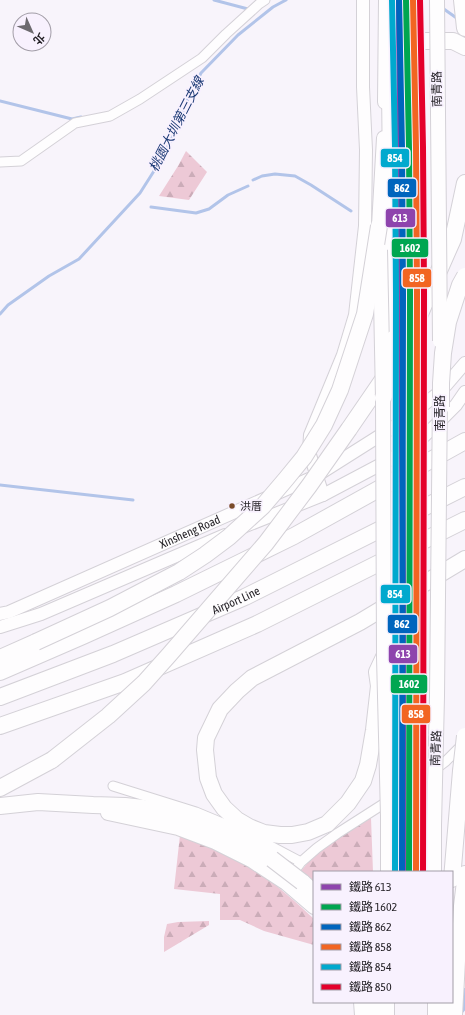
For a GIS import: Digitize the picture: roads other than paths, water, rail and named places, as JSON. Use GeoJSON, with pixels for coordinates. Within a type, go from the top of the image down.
{"type":"FeatureCollection","features":[{"type":"Feature","properties":{"kind":"highway"},"geometry":{"type":"LineString","coordinates":[[462,0],[465,28]]}},
{"type":"Feature","properties":{"kind":"highway"},"geometry":{"type":"LineString","coordinates":[[383,398],[392,376],[393,339],[390,91],[403,58],[410,47],[416,42],[453,42],[465,46]]}},
{"type":"Feature","properties":{"kind":"highway"},"geometry":{"type":"LineString","coordinates":[[0,788],[52,760],[108,716],[144,682],[266,543],[310,486],[386,375],[419,316],[453,239],[465,184]]}},
{"type":"Feature","properties":{"kind":"highway"},"geometry":{"type":"LineString","coordinates":[[0,658],[110,608],[179,572],[229,537],[264,506],[304,457],[324,425],[340,390],[365,314],[380,226]]}},
{"type":"Feature","properties":{"kind":"highway"},"geometry":{"type":"LineString","coordinates":[[441,407],[443,353],[448,322],[460,285],[465,276]]}},
{"type":"Feature","properties":{"kind":"highway"},"geometry":{"type":"LineString","coordinates":[[0,672],[176,594],[294,536],[465,441]]}},
{"type":"Feature","properties":{"kind":"highway","name":"Airport Line"},"geometry":{"type":"LineString","coordinates":[[0,697],[113,654],[245,597],[465,486]]}},
{"type":"Feature","properties":{"kind":"highway"},"geometry":{"type":"LineString","coordinates":[[0,726],[125,682],[243,630],[465,520]]}},
{"type":"Feature","properties":{"kind":"highway"},"geometry":{"type":"LineString","coordinates":[[384,657],[377,672],[379,686],[374,730],[368,765],[363,781],[348,803],[327,824],[308,832],[292,835],[264,833],[237,820],[224,808],[214,794],[208,778],[205,750],[206,738],[220,708],[252,678],[360,622],[465,559]]}},
{"type":"Feature","properties":{"kind":"highway"},"geometry":{"type":"LineString","coordinates":[[453,871],[464,742]]}},
{"type":"Feature","properties":{"kind":"highway"},"geometry":{"type":"LineString","coordinates":[[0,806],[38,802],[125,806],[170,814],[198,823],[245,844],[272,859],[313,892]]}},
{"type":"Feature","properties":{"kind":"highway"},"geometry":{"type":"LineString","coordinates":[[372,1003],[373,1015]]}},
{"type":"Feature","properties":{"kind":"highway"},"geometry":{"type":"LineString","coordinates":[[444,1003],[444,1015]]}},
{"type":"Feature","properties":{"kind":"main road"},"geometry":{"type":"LineString","coordinates":[[323,494],[309,452],[310,435],[343,355],[355,315],[365,226],[366,150],[363,0]]}},
{"type":"Feature","properties":{"kind":"main road"},"geometry":{"type":"LineString","coordinates":[[386,0],[384,126],[380,226],[383,398],[384,657],[388,871]]}},
{"type":"Feature","properties":{"kind":"main road","name":"南青路"},"geometry":{"type":"LineString","coordinates":[[434,871],[441,407],[437,0]]}},
{"type":"Feature","properties":{"kind":"main road","name":"Xinsheng Road"},"geometry":{"type":"LineString","coordinates":[[0,614],[9,612],[316,476],[403,421],[441,391],[465,363]]}},
{"type":"Feature","properties":{"kind":"main road","name":"Xinsheng Road"},"geometry":{"type":"LineString","coordinates":[[0,627],[41,614],[214,539],[323,494],[390,459],[418,442],[451,410],[465,392]]}},
{"type":"Feature","properties":{"kind":"main road"},"geometry":{"type":"LineString","coordinates":[[108,813],[178,828],[215,842],[251,860],[286,882],[313,906]]}},
{"type":"Feature","properties":{"kind":"main road"},"geometry":{"type":"LineString","coordinates":[[455,1015],[461,906],[465,873]]}},
{"type":"Feature","properties":{"kind":"main road"},"geometry":{"type":"LineString","coordinates":[[361,1003],[362,1015]]}},
{"type":"Feature","properties":{"kind":"main road"},"geometry":{"type":"LineString","coordinates":[[387,1003],[387,1015]]}},
{"type":"Feature","properties":{"kind":"main road"},"geometry":{"type":"LineString","coordinates":[[435,1003],[435,1015]]}},
{"type":"Feature","properties":{"kind":"street"},"geometry":{"type":"LineString","coordinates":[[0,162],[21,161],[74,123],[110,116],[140,99],[202,58],[243,18],[265,0]]}},
{"type":"Feature","properties":{"kind":"street"},"geometry":{"type":"LineString","coordinates":[[286,882],[301,862],[317,848],[424,778],[445,762],[464,742]]}},
{"type":"Feature","properties":{"kind":"street"},"geometry":{"type":"LineString","coordinates":[[113,786],[196,812],[244,832],[301,862]]}},
{"type":"Feature","properties":{"kind":"waterway"},"geometry":{"type":"LineString","coordinates":[[214,0],[248,9]]}},
{"type":"Feature","properties":{"kind":"waterway","name":"桃園大圳第三支線"},"geometry":{"type":"LineString","coordinates":[[0,314],[8,305],[49,276],[79,259],[140,193],[161,160],[201,73],[238,35],[273,7],[286,0]]}},
{"type":"Feature","properties":{"kind":"waterway","name":"桃園大圳第三支線"},"geometry":{"type":"LineString","coordinates":[[441,7],[458,19]]}},
{"type":"Feature","properties":{"kind":"waterway"},"geometry":{"type":"LineString","coordinates":[[0,101],[72,119],[81,117]]}},
{"type":"Feature","properties":{"kind":"waterway"},"geometry":{"type":"LineString","coordinates":[[253,180],[262,176],[275,174],[295,176],[351,211]]}},
{"type":"Feature","properties":{"kind":"waterway"},"geometry":{"type":"LineString","coordinates":[[151,207],[196,213],[209,209],[228,195],[248,186]]}},
{"type":"Feature","properties":{"kind":"waterway"},"geometry":{"type":"LineString","coordinates":[[0,485],[133,500]]}},
{"type":"Feature","properties":{"kind":"waterway"},"geometry":{"type":"LineString","coordinates":[[449,1015],[465,997]]}},
{"type":"Feature","properties":{"kind":"rail line","name":"854"},"geometry":{"type":"LineString","coordinates":[[392,0],[396,294],[395,871]]}},
{"type":"Feature","properties":{"kind":"rail line","name":"613"},"geometry":{"type":"LineString","coordinates":[[399,0],[403,590],[403,871]]}},
{"type":"Feature","properties":{"kind":"rail line","name":"862"},"geometry":{"type":"LineString","coordinates":[[399,0],[403,294],[402,871]]}},
{"type":"Feature","properties":{"kind":"rail line","name":"1602"},"geometry":{"type":"LineString","coordinates":[[406,0],[410,294],[409,871]]}},
{"type":"Feature","properties":{"kind":"rail line","name":"858"},"geometry":{"type":"LineString","coordinates":[[413,0],[417,293],[416,871]]}},
{"type":"Feature","properties":{"kind":"rail line","name":"850"},"geometry":{"type":"LineString","coordinates":[[420,0],[424,293],[423,871]]}},
{"type":"Feature","properties":{"kind":"place","name":"洪厝"},"geometry":{"type":"Point","coordinates":[232,506]}}]}
